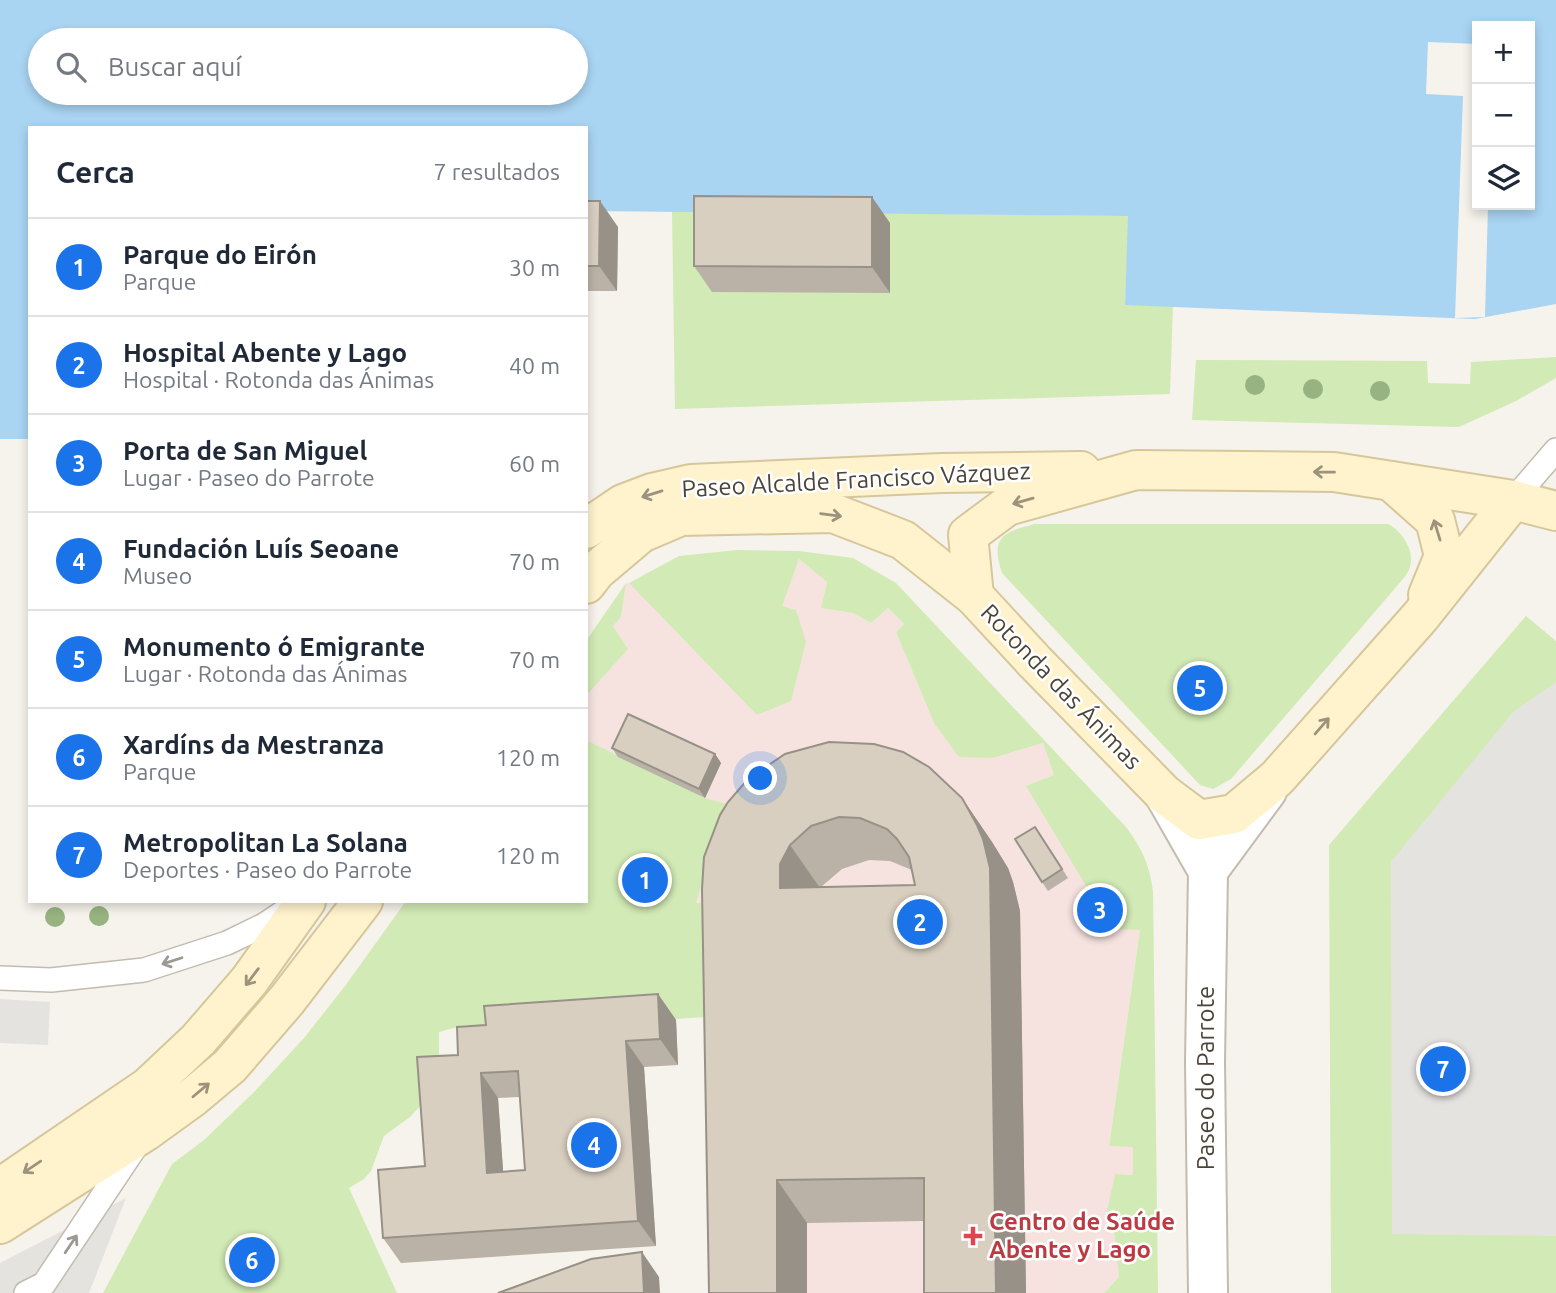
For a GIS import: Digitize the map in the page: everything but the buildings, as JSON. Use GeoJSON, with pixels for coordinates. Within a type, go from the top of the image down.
{"type":"FeatureCollection","features":[{"type":"Feature","properties":{"kind":"main road","name":"Rotonda das Ánimas"},"geometry":{"type":"LineString","coordinates":[[1136,470],[1334,472],[1513,500],[1420,617],[1277,778],[1234,814],[1199,820],[1164,794],[974,596],[968,535],[1007,506],[1136,470]]}},
{"type":"Feature","properties":{"kind":"main road","name":"Paseo Alcalde Francisco Vázquez"},"geometry":{"type":"LineString","coordinates":[[588,528],[623,504],[652,493],[691,484],[942,473],[1136,470]]}},
{"type":"Feature","properties":{"kind":"main road","name":"Rotonda das Ánimas"},"geometry":{"type":"LineString","coordinates":[[1391,481],[1435,520],[1444,555],[1420,617]]}},
{"type":"Feature","properties":{"kind":"main road"},"geometry":{"type":"LineString","coordinates":[[1513,500],[1556,511]]}},
{"type":"Feature","properties":{"kind":"main road","name":"Paseo Alcalde Francisco Vázquez"},"geometry":{"type":"LineString","coordinates":[[588,581],[596,571],[642,533],[681,516],[833,513],[903,540],[974,596]]}},
{"type":"Feature","properties":{"kind":"main road"},"geometry":{"type":"LineString","coordinates":[[0,1224],[198,1041],[249,981],[305,903]]}},
{"type":"Feature","properties":{"kind":"main road"},"geometry":{"type":"LineString","coordinates":[[0,1188],[146,1131],[193,1097],[230,1066],[287,1000],[361,903]]}},
{"type":"Feature","properties":{"kind":"street"},"geometry":{"type":"LineString","coordinates":[[1164,794],[1208,871],[1277,778]]}},
{"type":"Feature","properties":{"kind":"street","name":"Paseo do Parrote"},"geometry":{"type":"LineString","coordinates":[[1208,871],[1205,1062],[1208,1290]]}},
{"type":"Feature","properties":{"kind":"lane"},"geometry":{"type":"LineString","coordinates":[[1513,500],[1556,450]]}},
{"type":"Feature","properties":{"kind":"lane"},"geometry":{"type":"LineString","coordinates":[[0,978],[51,979],[144,970],[227,943],[264,925],[297,903]]}},
{"type":"Feature","properties":{"kind":"lane"},"geometry":{"type":"LineString","coordinates":[[26,1293],[44,1284],[146,1131]]}},
{"type":"Feature","properties":{"kind":"shaded area"},"geometry":{"type":"Polygon","coordinates":[[[799,559],[827,582],[821,608],[853,613],[871,623],[888,608],[904,624],[896,632],[934,723],[993,758],[1043,743],[1054,775],[1027,786],[1140,930],[1109,1145],[1133,1146],[1133,1175],[1115,1174],[1114,1231],[1119,1277],[1104,1293],[738,1293],[734,900],[696,903],[709,860],[737,807],[705,798],[588,741],[588,694],[628,649],[613,626],[621,617],[626,583],[781,607],[799,559]]]}},
{"type":"Feature","properties":{"kind":"shaded area"},"geometry":{"type":"Polygon","coordinates":[[[1556,682],[1556,1236],[1392,1234],[1391,862],[1513,712],[1556,682]]]}},
{"type":"Feature","properties":{"kind":"shaded area"},"geometry":{"type":"Polygon","coordinates":[[[0,999],[50,1002],[48,1045],[0,1043],[0,999]]]}},
{"type":"Feature","properties":{"kind":"shaded area"},"geometry":{"type":"Polygon","coordinates":[[[126,1198],[89,1293],[0,1293],[0,1263],[126,1198]]]}},
{"type":"Feature","properties":{"kind":"green space"},"geometry":{"type":"Polygon","coordinates":[[[672,211],[1129,216],[1125,304],[1173,305],[1170,394],[675,409],[672,211]]]}},
{"type":"Feature","properties":{"kind":"green space"},"geometry":{"type":"Polygon","coordinates":[[[1556,357],[1556,378],[1516,401],[1459,427],[1192,420],[1196,360],[1427,361],[1428,383],[1470,384],[1471,362],[1556,357]]]}},
{"type":"Feature","properties":{"kind":"green space"},"geometry":{"type":"Polygon","coordinates":[[[1035,524],[1388,524],[1398,531],[1406,542],[1411,561],[1403,579],[1231,779],[1213,789],[1200,785],[1002,573],[998,551],[1002,538],[1015,530],[1035,524]]]}},
{"type":"Feature","properties":{"kind":"green space"},"geometry":{"type":"Polygon","coordinates":[[[737,550],[799,551],[853,558],[896,583],[1126,827],[1141,850],[1153,891],[1158,1293],[1104,1293],[1119,1277],[1114,1231],[1105,1221],[1115,1174],[1133,1175],[1133,1147],[1109,1146],[1140,930],[1112,929],[1026,786],[1054,775],[1043,743],[993,758],[959,757],[934,723],[896,632],[904,624],[888,608],[871,623],[853,613],[821,608],[827,582],[799,559],[782,606],[796,610],[806,642],[791,701],[757,715],[629,583],[679,556],[737,550]]]}},
{"type":"Feature","properties":{"kind":"green space"},"geometry":{"type":"Polygon","coordinates":[[[626,583],[621,617],[613,626],[628,649],[588,694],[588,638],[626,583]]]}},
{"type":"Feature","properties":{"kind":"green space"},"geometry":{"type":"Polygon","coordinates":[[[1526,616],[1556,641],[1556,1293],[1331,1293],[1329,845],[1526,616]]]}},
{"type":"Feature","properties":{"kind":"green space"},"geometry":{"type":"Polygon","coordinates":[[[588,741],[705,798],[738,807],[709,860],[696,903],[734,900],[734,1015],[502,1031],[465,1025],[439,1032],[439,1058],[423,1103],[410,1117],[384,1136],[371,1171],[349,1188],[397,1293],[103,1293],[172,1164],[204,1140],[254,1092],[304,1038],[405,903],[588,903],[588,741]]]}},
{"type":"Feature","properties":{"kind":"water"},"geometry":{"type":"Polygon","coordinates":[[[0,0],[1556,0],[1556,304],[1475,319],[1125,305],[1128,216],[588,211],[588,126],[28,126],[28,439],[0,439],[0,0]]]}},
{"type":"Feature","properties":{"kind":"pier"},"geometry":{"type":"Polygon","coordinates":[[[1428,42],[1472,44],[1472,210],[1488,210],[1485,317],[1455,318],[1463,96],[1426,94],[1428,42]]]}},
{"type":"Feature","properties":{"kind":"place","name":"Monumento ó Emigrante"},"geometry":{"type":"Point","coordinates":[1200,688]}},
{"type":"Feature","properties":{"kind":"place","name":"Parque do Eirón"},"geometry":{"type":"Point","coordinates":[645,880]}},
{"type":"Feature","properties":{"kind":"place","name":"Porta de San Miguel"},"geometry":{"type":"Point","coordinates":[1100,910]}},
{"type":"Feature","properties":{"kind":"place","name":"Hospital Abente y Lago"},"geometry":{"type":"Point","coordinates":[920,922]}},
{"type":"Feature","properties":{"kind":"place","name":"Metropolitan La Solana"},"geometry":{"type":"Point","coordinates":[1443,1069]}},
{"type":"Feature","properties":{"kind":"place","name":"Fundación Luís Seoane"},"geometry":{"type":"Point","coordinates":[594,1145]}},
{"type":"Feature","properties":{"kind":"place","name":"Centro de Saúde Abente y Lago"},"geometry":{"type":"Point","coordinates":[973,1236]}},
{"type":"Feature","properties":{"kind":"place","name":"Xardíns da Mestranza"},"geometry":{"type":"Point","coordinates":[252,1260]}}]}
